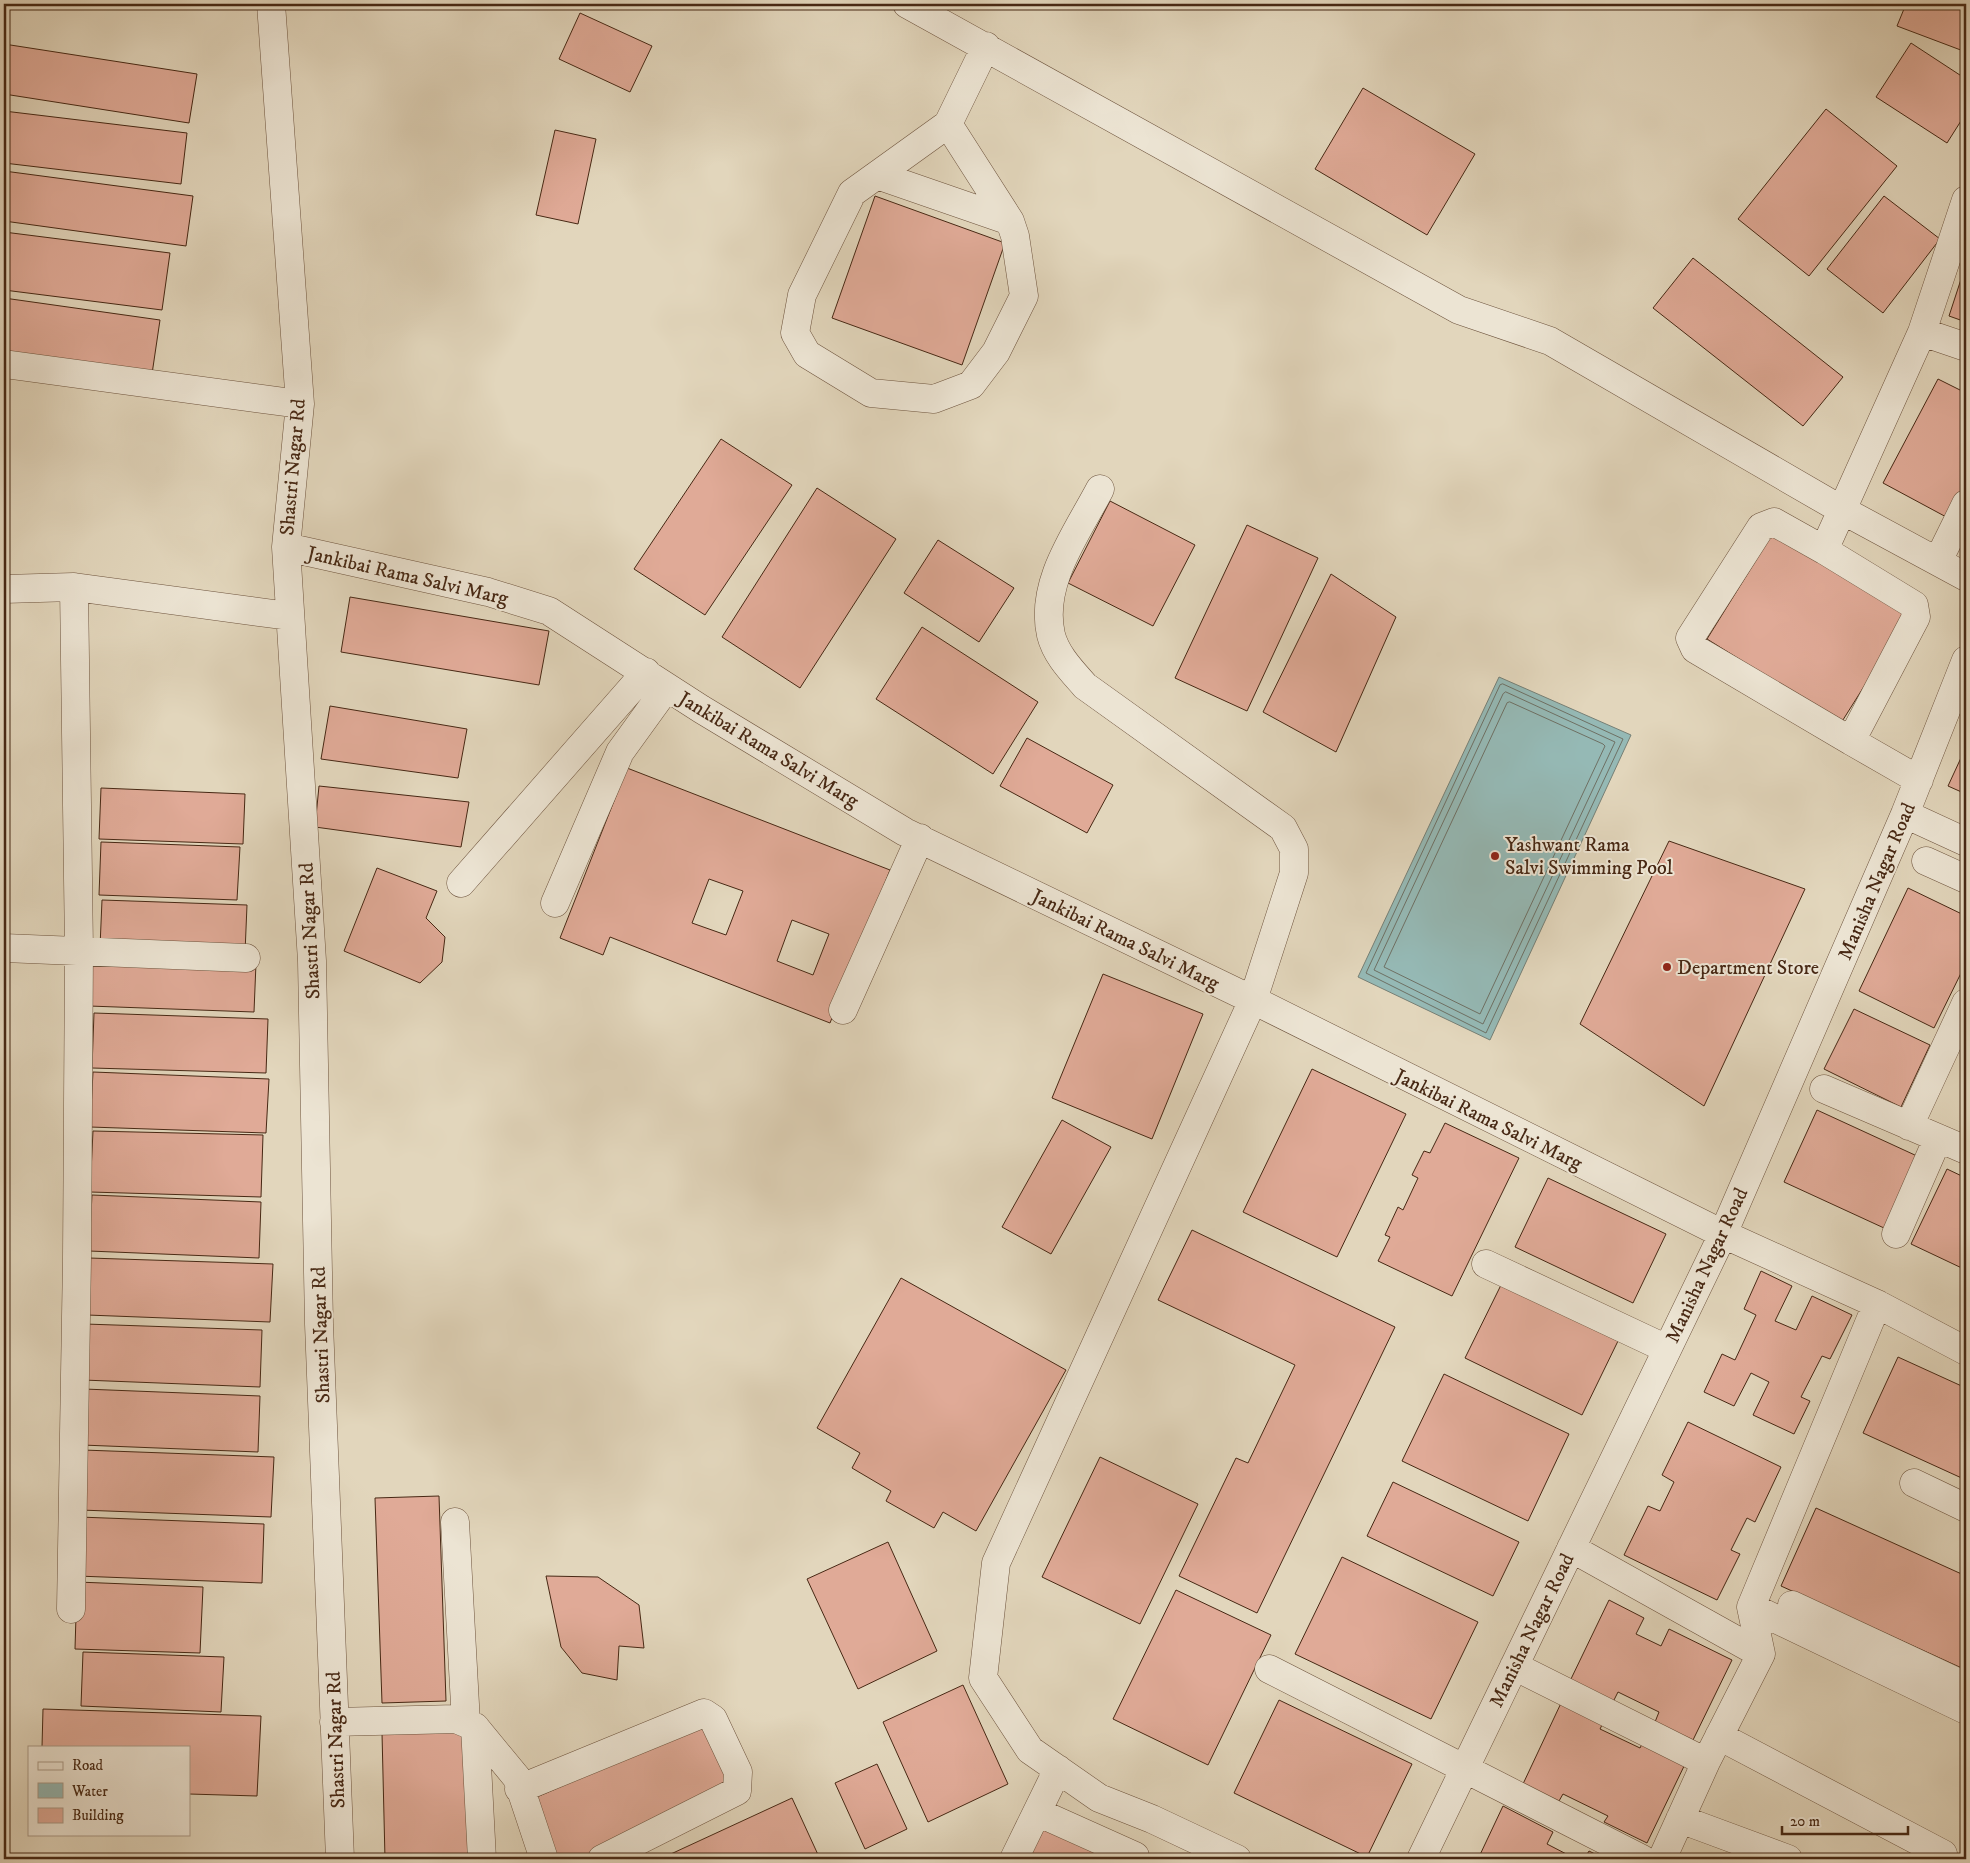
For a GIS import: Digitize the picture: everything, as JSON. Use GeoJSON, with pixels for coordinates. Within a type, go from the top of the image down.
{"type":"FeatureCollection","features":[{"type":"Feature","properties":{"kind":"street","name":"Shastri Nagar Rd"},"geometry":{"type":"LineString","coordinates":[[271,4],[300,404],[286,547],[312,962],[319,1324],[340,1859]]}},
{"type":"Feature","properties":{"kind":"street"},"geometry":{"type":"LineString","coordinates":[[907,4],[986,46],[1459,310],[1550,341],[1842,510],[1966,577]]}},
{"type":"Feature","properties":{"kind":"street"},"geometry":{"type":"LineString","coordinates":[[948,124],[1010,221],[1024,296],[996,352],[971,386],[934,399],[871,393],[807,354],[794,334],[802,295],[852,193],[948,124],[986,46]]}},
{"type":"Feature","properties":{"kind":"street"},"geometry":{"type":"LineString","coordinates":[[876,175],[1010,221]]}},
{"type":"Feature","properties":{"kind":"street"},"geometry":{"type":"LineString","coordinates":[[1824,550],[1922,332],[1966,200]]}},
{"type":"Feature","properties":{"kind":"street"},"geometry":{"type":"LineString","coordinates":[[1922,332],[1966,346]]}},
{"type":"Feature","properties":{"kind":"street"},"geometry":{"type":"LineString","coordinates":[[4,364],[300,404]]}},
{"type":"Feature","properties":{"kind":"street"},"geometry":{"type":"LineString","coordinates":[[1100,489],[1058,568],[1049,602],[1051,636],[1066,665],[1085,686],[1283,828],[1294,849],[1294,873],[1253,1000],[996,1563],[983,1678],[1030,1750],[1099,1798],[1152,1819],[1237,1859]]}},
{"type":"Feature","properties":{"kind":"street"},"geometry":{"type":"LineString","coordinates":[[1938,561],[1966,504]]}},
{"type":"Feature","properties":{"kind":"street"},"geometry":{"type":"LineString","coordinates":[[1851,741],[1916,616],[1914,605],[1774,522],[1761,527],[1690,638],[1695,649],[1851,741],[1919,780]]}},
{"type":"Feature","properties":{"kind":"street","name":"Jankibai Rama Salvi Marg"},"geometry":{"type":"LineString","coordinates":[[286,547],[488,592],[549,610],[752,740],[905,832],[1253,1000],[1424,1087],[1723,1234],[1877,1304],[1966,1350]]}},
{"type":"Feature","properties":{"kind":"street"},"geometry":{"type":"LineString","coordinates":[[71,1609],[77,1258],[79,950],[74,587]]}},
{"type":"Feature","properties":{"kind":"street"},"geometry":{"type":"LineString","coordinates":[[4,589],[74,587],[289,616]]}},
{"type":"Feature","properties":{"kind":"street","name":"Manisha Nagar Road"},"geometry":{"type":"LineString","coordinates":[[1421,1859],[1723,1234],[1905,814],[1966,660]]}},
{"type":"Feature","properties":{"kind":"street"},"geometry":{"type":"LineString","coordinates":[[461,883],[657,679]]}},
{"type":"Feature","properties":{"kind":"street"},"geometry":{"type":"LineString","coordinates":[[555,903],[620,752],[657,679]]}},
{"type":"Feature","properties":{"kind":"street"},"geometry":{"type":"LineString","coordinates":[[1905,814],[1966,842]]}},
{"type":"Feature","properties":{"kind":"street"},"geometry":{"type":"LineString","coordinates":[[842,1010],[920,838]]}},
{"type":"Feature","properties":{"kind":"street"},"geometry":{"type":"LineString","coordinates":[[1926,861],[1966,879]]}},
{"type":"Feature","properties":{"kind":"street"},"geometry":{"type":"LineString","coordinates":[[4,948],[246,958]]}},
{"type":"Feature","properties":{"kind":"street"},"geometry":{"type":"LineString","coordinates":[[1909,1126],[1966,1003]]}},
{"type":"Feature","properties":{"kind":"street"},"geometry":{"type":"LineString","coordinates":[[1824,1088],[1966,1150]]}},
{"type":"Feature","properties":{"kind":"street"},"geometry":{"type":"LineString","coordinates":[[1896,1234],[1938,1138]]}},
{"type":"Feature","properties":{"kind":"street"},"geometry":{"type":"LineString","coordinates":[[1486,1264],[1667,1349]]}},
{"type":"Feature","properties":{"kind":"street"},"geometry":{"type":"LineString","coordinates":[[1662,1859],[1706,1762],[1761,1654],[1751,1607],[1877,1304]]}},
{"type":"Feature","properties":{"kind":"street"},"geometry":{"type":"LineString","coordinates":[[1914,1483],[1966,1508]]}},
{"type":"Feature","properties":{"kind":"street"},"geometry":{"type":"LineString","coordinates":[[455,1522],[482,1859]]}},
{"type":"Feature","properties":{"kind":"street"},"geometry":{"type":"LineString","coordinates":[[1571,1548],[1761,1654]]}},
{"type":"Feature","properties":{"kind":"street"},"geometry":{"type":"LineString","coordinates":[[1792,1605],[1966,1686]]}},
{"type":"Feature","properties":{"kind":"street"},"geometry":{"type":"LineString","coordinates":[[1751,1607],[1966,1710]]}},
{"type":"Feature","properties":{"kind":"street"},"geometry":{"type":"LineString","coordinates":[[1514,1666],[1706,1762]]}},
{"type":"Feature","properties":{"kind":"street"},"geometry":{"type":"LineString","coordinates":[[1269,1669],[1642,1859]]}},
{"type":"Feature","properties":{"kind":"street"},"geometry":{"type":"LineString","coordinates":[[519,1789],[704,1713],[714,1718],[738,1772],[737,1791],[602,1859]]}},
{"type":"Feature","properties":{"kind":"street"},"geometry":{"type":"LineString","coordinates":[[334,1722],[456,1719],[471,1725],[516,1778],[544,1859]]}},
{"type":"Feature","properties":{"kind":"street"},"geometry":{"type":"LineString","coordinates":[[1719,1736],[1943,1854]]}},
{"type":"Feature","properties":{"kind":"street"},"geometry":{"type":"LineString","coordinates":[[1014,1859],[1058,1769]]}},
{"type":"Feature","properties":{"kind":"street"},"geometry":{"type":"LineString","coordinates":[[1037,1812],[1134,1858],[1152,1819]]}},
{"type":"Feature","properties":{"kind":"street"},"geometry":{"type":"LineString","coordinates":[[1680,1819],[1788,1859]]}},
{"type":"Feature","properties":{"kind":"water","name":"Yashwant Rama Salvi Swimming Pool"},"geometry":{"type":"Polygon","coordinates":[[[1499,677],[1631,735],[1490,1040],[1358,977],[1499,677]]]}},
{"type":"Feature","properties":{"kind":"building"},"geometry":{"type":"Polygon","coordinates":[[[1906,4],[1966,4],[1966,52],[1897,26],[1906,4]]]}},
{"type":"Feature","properties":{"kind":"building"},"geometry":{"type":"Polygon","coordinates":[[[580,13],[652,46],[630,92],[559,59],[580,13]]]}},
{"type":"Feature","properties":{"kind":"building"},"geometry":{"type":"Polygon","coordinates":[[[1911,43],[1966,79],[1966,113],[1947,143],[1876,97],[1911,43]]]}},
{"type":"Feature","properties":{"kind":"building"},"geometry":{"type":"Polygon","coordinates":[[[4,44],[197,74],[189,123],[4,94],[4,44]]]}},
{"type":"Feature","properties":{"kind":"building"},"geometry":{"type":"Polygon","coordinates":[[[1363,88],[1475,154],[1427,235],[1315,169],[1363,88]]]}},
{"type":"Feature","properties":{"kind":"building"},"geometry":{"type":"Polygon","coordinates":[[[1826,109],[1897,166],[1809,276],[1738,219],[1826,109]]]}},
{"type":"Feature","properties":{"kind":"building"},"geometry":{"type":"Polygon","coordinates":[[[4,111],[187,133],[181,184],[4,163],[4,111]]]}},
{"type":"Feature","properties":{"kind":"building"},"geometry":{"type":"Polygon","coordinates":[[[555,130],[596,139],[578,224],[536,215],[555,130]]]}},
{"type":"Feature","properties":{"kind":"building"},"geometry":{"type":"Polygon","coordinates":[[[4,171],[193,196],[186,246],[4,221],[4,171]]]}},
{"type":"Feature","properties":{"kind":"building"},"geometry":{"type":"Polygon","coordinates":[[[875,196],[1005,243],[962,365],[832,318],[875,196]]]}},
{"type":"Feature","properties":{"kind":"building"},"geometry":{"type":"Polygon","coordinates":[[[1884,196],[1940,239],[1883,313],[1827,269],[1884,196]]]}},
{"type":"Feature","properties":{"kind":"building"},"geometry":{"type":"Polygon","coordinates":[[[4,232],[170,253],[162,310],[4,290],[4,232]]]}},
{"type":"Feature","properties":{"kind":"building"},"geometry":{"type":"Polygon","coordinates":[[[1693,258],[1843,377],[1803,426],[1653,308],[1693,258]]]}},
{"type":"Feature","properties":{"kind":"building"},"geometry":{"type":"Polygon","coordinates":[[[1966,264],[1966,322],[1949,316],[1966,264]]]}},
{"type":"Feature","properties":{"kind":"building"},"geometry":{"type":"Polygon","coordinates":[[[4,298],[160,320],[152,374],[4,354],[4,298]]]}},
{"type":"Feature","properties":{"kind":"building"},"geometry":{"type":"Polygon","coordinates":[[[1938,379],[1966,393],[1966,488],[1950,519],[1883,483],[1938,379]]]}},
{"type":"Feature","properties":{"kind":"building"},"geometry":{"type":"Polygon","coordinates":[[[721,439],[792,485],[705,615],[634,569],[721,439]]]}},
{"type":"Feature","properties":{"kind":"building"},"geometry":{"type":"Polygon","coordinates":[[[817,488],[896,539],[800,688],[722,637],[817,488]]]}},
{"type":"Feature","properties":{"kind":"building"},"geometry":{"type":"Polygon","coordinates":[[[1110,501],[1195,545],[1153,626],[1068,583],[1110,501]]]}},
{"type":"Feature","properties":{"kind":"building"},"geometry":{"type":"Polygon","coordinates":[[[1247,525],[1318,558],[1247,711],[1175,678],[1247,525]]]}},
{"type":"Feature","properties":{"kind":"building"},"geometry":{"type":"Polygon","coordinates":[[[1774,531],[1909,615],[1841,723],[1707,639],[1774,531]]]}},
{"type":"Feature","properties":{"kind":"building"},"geometry":{"type":"Polygon","coordinates":[[[938,540],[1014,588],[979,642],[904,593],[938,540]]]}},
{"type":"Feature","properties":{"kind":"building"},"geometry":{"type":"Polygon","coordinates":[[[1331,574],[1396,617],[1336,752],[1263,712],[1331,574]]]}},
{"type":"Feature","properties":{"kind":"building"},"geometry":{"type":"Polygon","coordinates":[[[350,597],[549,631],[539,685],[341,652],[350,597]]]}},
{"type":"Feature","properties":{"kind":"building"},"geometry":{"type":"Polygon","coordinates":[[[922,627],[1038,702],[993,774],[876,699],[922,627]]]}},
{"type":"Feature","properties":{"kind":"building"},"geometry":{"type":"Polygon","coordinates":[[[330,706],[467,729],[458,778],[321,759],[330,706]]]}},
{"type":"Feature","properties":{"kind":"building"},"geometry":{"type":"Polygon","coordinates":[[[1027,738],[1113,785],[1087,833],[1000,786],[1027,738]]]}},
{"type":"Feature","properties":{"kind":"building"},"geometry":{"type":"Polygon","coordinates":[[[1966,747],[1966,794],[1948,786],[1966,747]]]}},
{"type":"Feature","properties":{"kind":"building"},"geometry":{"type":"Polygon","coordinates":[[[627,768],[890,870],[830,1023],[610,937],[603,955],[560,938],[627,768]],[[709,879],[692,923],[726,935],[743,891],[709,879]],[[792,920],[777,961],[813,975],[829,934],[792,920]]]}},
{"type":"Feature","properties":{"kind":"building"},"geometry":{"type":"Polygon","coordinates":[[[319,786],[469,802],[461,847],[315,827],[319,786]]]}},
{"type":"Feature","properties":{"kind":"building"},"geometry":{"type":"Polygon","coordinates":[[[101,788],[245,794],[243,844],[99,839],[101,788]]]}},
{"type":"Feature","properties":{"kind":"building"},"geometry":{"type":"Polygon","coordinates":[[[1669,841],[1805,889],[1704,1106],[1580,1024],[1669,841]]]}},
{"type":"Feature","properties":{"kind":"building"},"geometry":{"type":"Polygon","coordinates":[[[101,842],[240,847],[237,900],[99,895],[101,842]]]}},
{"type":"Feature","properties":{"kind":"building"},"geometry":{"type":"Polygon","coordinates":[[[377,868],[437,891],[426,918],[445,937],[442,962],[420,983],[344,951],[377,868]]]}},
{"type":"Feature","properties":{"kind":"building"},"geometry":{"type":"Polygon","coordinates":[[[1908,888],[1966,916],[1966,963],[1934,1028],[1859,991],[1908,888]]]}},
{"type":"Feature","properties":{"kind":"building"},"geometry":{"type":"Polygon","coordinates":[[[102,900],[247,905],[245,953],[100,947],[102,900]]]}},
{"type":"Feature","properties":{"kind":"building"},"geometry":{"type":"Polygon","coordinates":[[[91,957],[256,963],[254,1012],[89,1006],[91,957]]]}},
{"type":"Feature","properties":{"kind":"building"},"geometry":{"type":"Polygon","coordinates":[[[1103,974],[1203,1014],[1152,1139],[1052,1098],[1103,974]]]}},
{"type":"Feature","properties":{"kind":"building"},"geometry":{"type":"Polygon","coordinates":[[[1854,1009],[1930,1045],[1901,1107],[1824,1069],[1854,1009]]]}},
{"type":"Feature","properties":{"kind":"building"},"geometry":{"type":"Polygon","coordinates":[[[94,1013],[268,1019],[266,1073],[92,1068],[94,1013]]]}},
{"type":"Feature","properties":{"kind":"building"},"geometry":{"type":"Polygon","coordinates":[[[1312,1069],[1406,1114],[1337,1257],[1243,1212],[1312,1069]]]}},
{"type":"Feature","properties":{"kind":"building"},"geometry":{"type":"Polygon","coordinates":[[[93,1072],[269,1079],[266,1133],[90,1127],[93,1072]]]}},
{"type":"Feature","properties":{"kind":"building"},"geometry":{"type":"Polygon","coordinates":[[[1817,1110],[1917,1156],[1884,1228],[1784,1182],[1817,1110]]]}},
{"type":"Feature","properties":{"kind":"building"},"geometry":{"type":"Polygon","coordinates":[[[1062,1120],[1111,1147],[1051,1254],[1002,1227],[1062,1120]]]}},
{"type":"Feature","properties":{"kind":"building"},"geometry":{"type":"Polygon","coordinates":[[[1445,1123],[1519,1158],[1452,1296],[1378,1261],[1390,1237],[1385,1235],[1398,1207],[1403,1210],[1418,1178],[1412,1175],[1424,1151],[1430,1153],[1445,1123]]]}},
{"type":"Feature","properties":{"kind":"building"},"geometry":{"type":"Polygon","coordinates":[[[93,1131],[263,1135],[261,1197],[90,1192],[93,1131]]]}},
{"type":"Feature","properties":{"kind":"building"},"geometry":{"type":"Polygon","coordinates":[[[1947,1169],[1966,1178],[1966,1270],[1911,1244],[1947,1169]]]}},
{"type":"Feature","properties":{"kind":"building"},"geometry":{"type":"Polygon","coordinates":[[[1548,1178],[1666,1234],[1633,1303],[1515,1247],[1548,1178]]]}},
{"type":"Feature","properties":{"kind":"building"},"geometry":{"type":"Polygon","coordinates":[[[92,1195],[261,1202],[259,1258],[89,1251],[92,1195]]]}},
{"type":"Feature","properties":{"kind":"building"},"geometry":{"type":"Polygon","coordinates":[[[1192,1230],[1395,1327],[1257,1613],[1179,1576],[1236,1458],[1248,1463],[1295,1365],[1158,1300],[1192,1230]]]}},
{"type":"Feature","properties":{"kind":"building"},"geometry":{"type":"Polygon","coordinates":[[[89,1258],[273,1264],[270,1322],[87,1315],[89,1258]]]}},
{"type":"Feature","properties":{"kind":"building"},"geometry":{"type":"Polygon","coordinates":[[[1761,1271],[1792,1286],[1775,1321],[1796,1330],[1812,1296],[1852,1315],[1830,1359],[1822,1356],[1801,1397],[1810,1401],[1794,1434],[1753,1415],[1769,1382],[1751,1373],[1734,1406],[1704,1392],[1722,1354],[1735,1360],[1756,1315],[1744,1309],[1761,1271]]]}},
{"type":"Feature","properties":{"kind":"building"},"geometry":{"type":"Polygon","coordinates":[[[901,1278],[1066,1370],[976,1531],[943,1512],[934,1528],[886,1501],[891,1491],[852,1468],[860,1453],[817,1428],[901,1278]]]}},
{"type":"Feature","properties":{"kind":"building"},"geometry":{"type":"Polygon","coordinates":[[[1501,1285],[1618,1341],[1582,1415],[1465,1358],[1501,1285]]]}},
{"type":"Feature","properties":{"kind":"building"},"geometry":{"type":"Polygon","coordinates":[[[85,1324],[262,1330],[260,1387],[83,1380],[85,1324]]]}},
{"type":"Feature","properties":{"kind":"building"},"geometry":{"type":"Polygon","coordinates":[[[1898,1357],[1966,1388],[1966,1480],[1863,1433],[1898,1357]]]}},
{"type":"Feature","properties":{"kind":"building"},"geometry":{"type":"Polygon","coordinates":[[[1444,1374],[1569,1434],[1528,1521],[1402,1461],[1444,1374]]]}},
{"type":"Feature","properties":{"kind":"building"},"geometry":{"type":"Polygon","coordinates":[[[84,1389],[260,1396],[258,1452],[82,1445],[84,1389]]]}},
{"type":"Feature","properties":{"kind":"building"},"geometry":{"type":"Polygon","coordinates":[[[1688,1422],[1781,1467],[1755,1522],[1747,1518],[1731,1550],[1740,1554],[1717,1600],[1624,1555],[1648,1506],[1660,1511],[1674,1482],[1662,1475],[1688,1422]]]}},
{"type":"Feature","properties":{"kind":"building"},"geometry":{"type":"Polygon","coordinates":[[[83,1450],[274,1457],[271,1517],[80,1510],[83,1450]]]}},
{"type":"Feature","properties":{"kind":"building"},"geometry":{"type":"Polygon","coordinates":[[[1100,1457],[1198,1504],[1140,1624],[1042,1577],[1100,1457]]]}},
{"type":"Feature","properties":{"kind":"building"},"geometry":{"type":"Polygon","coordinates":[[[1393,1482],[1519,1542],[1493,1596],[1367,1536],[1393,1482]]]}},
{"type":"Feature","properties":{"kind":"building"},"geometry":{"type":"Polygon","coordinates":[[[439,1496],[446,1701],[382,1703],[375,1498],[439,1496]]]}},
{"type":"Feature","properties":{"kind":"building"},"geometry":{"type":"Polygon","coordinates":[[[1816,1508],[1966,1576],[1966,1670],[1781,1586],[1816,1508]]]}},
{"type":"Feature","properties":{"kind":"building"},"geometry":{"type":"Polygon","coordinates":[[[79,1517],[264,1524],[262,1583],[77,1576],[79,1517]]]}},
{"type":"Feature","properties":{"kind":"building"},"geometry":{"type":"Polygon","coordinates":[[[888,1542],[937,1651],[858,1689],[807,1579],[888,1542]]]}},
{"type":"Feature","properties":{"kind":"building"},"geometry":{"type":"Polygon","coordinates":[[[1342,1557],[1478,1622],[1431,1719],[1295,1654],[1342,1557]]]}},
{"type":"Feature","properties":{"kind":"building"},"geometry":{"type":"Polygon","coordinates":[[[546,1576],[598,1577],[639,1605],[644,1648],[619,1646],[617,1680],[582,1673],[561,1647],[546,1576]]]}},
{"type":"Feature","properties":{"kind":"building"},"geometry":{"type":"Polygon","coordinates":[[[77,1582],[203,1587],[200,1653],[75,1649],[77,1582]]]}},
{"type":"Feature","properties":{"kind":"building"},"geometry":{"type":"Polygon","coordinates":[[[1176,1590],[1271,1635],[1208,1765],[1113,1719],[1176,1590]]]}},
{"type":"Feature","properties":{"kind":"building"},"geometry":{"type":"Polygon","coordinates":[[[1609,1600],[1644,1618],[1636,1634],[1661,1646],[1669,1629],[1732,1660],[1693,1740],[1655,1722],[1659,1712],[1618,1692],[1613,1702],[1570,1681],[1609,1600]]]}},
{"type":"Feature","properties":{"kind":"building"},"geometry":{"type":"Polygon","coordinates":[[[83,1652],[224,1657],[221,1712],[81,1706],[83,1652]]]}},
{"type":"Feature","properties":{"kind":"building"},"geometry":{"type":"Polygon","coordinates":[[[963,1685],[1008,1784],[928,1822],[883,1722],[963,1685]]]}},
{"type":"Feature","properties":{"kind":"building"},"geometry":{"type":"Polygon","coordinates":[[[1279,1700],[1412,1764],[1367,1857],[1234,1793],[1279,1700]]]}},
{"type":"Feature","properties":{"kind":"building"},"geometry":{"type":"Polygon","coordinates":[[[1562,1701],[1604,1721],[1600,1729],[1640,1748],[1644,1740],[1687,1760],[1647,1843],[1604,1822],[1608,1816],[1563,1794],[1559,1801],[1523,1784],[1562,1701]]]}},
{"type":"Feature","properties":{"kind":"building"},"geometry":{"type":"Polygon","coordinates":[[[43,1709],[261,1716],[257,1796],[190,1794],[190,1746],[42,1746],[43,1709]]]}},
{"type":"Feature","properties":{"kind":"building"},"geometry":{"type":"Polygon","coordinates":[[[705,1724],[732,1782],[580,1859],[557,1859],[532,1799],[705,1724]]]}},
{"type":"Feature","properties":{"kind":"building"},"geometry":{"type":"Polygon","coordinates":[[[465,1730],[468,1859],[385,1859],[382,1733],[465,1730]]]}},
{"type":"Feature","properties":{"kind":"building"},"geometry":{"type":"Polygon","coordinates":[[[877,1764],[907,1829],[865,1849],[835,1783],[877,1764]]]}},
{"type":"Feature","properties":{"kind":"building"},"geometry":{"type":"Polygon","coordinates":[[[792,1798],[820,1859],[660,1859],[792,1798]]]}},
{"type":"Feature","properties":{"kind":"building"},"geometry":{"type":"Polygon","coordinates":[[[1503,1806],[1553,1832],[1547,1844],[1576,1859],[1478,1859],[1503,1806]]]}},
{"type":"Feature","properties":{"kind":"building"},"geometry":{"type":"Polygon","coordinates":[[[1041,1821],[1116,1859],[1023,1859],[1041,1821]]]}},
{"type":"Feature","properties":{"kind":"building"},"geometry":{"type":"Polygon","coordinates":[[[1589,1851],[1605,1859],[1584,1859],[1589,1851]]]}},
{"type":"Feature","properties":{"kind":"place","name":"Yashwant Rama Salvi Swimming Pool"},"geometry":{"type":"Point","coordinates":[1495,856]}},
{"type":"Feature","properties":{"kind":"place","name":"Department Store"},"geometry":{"type":"Point","coordinates":[1667,967]}}]}
